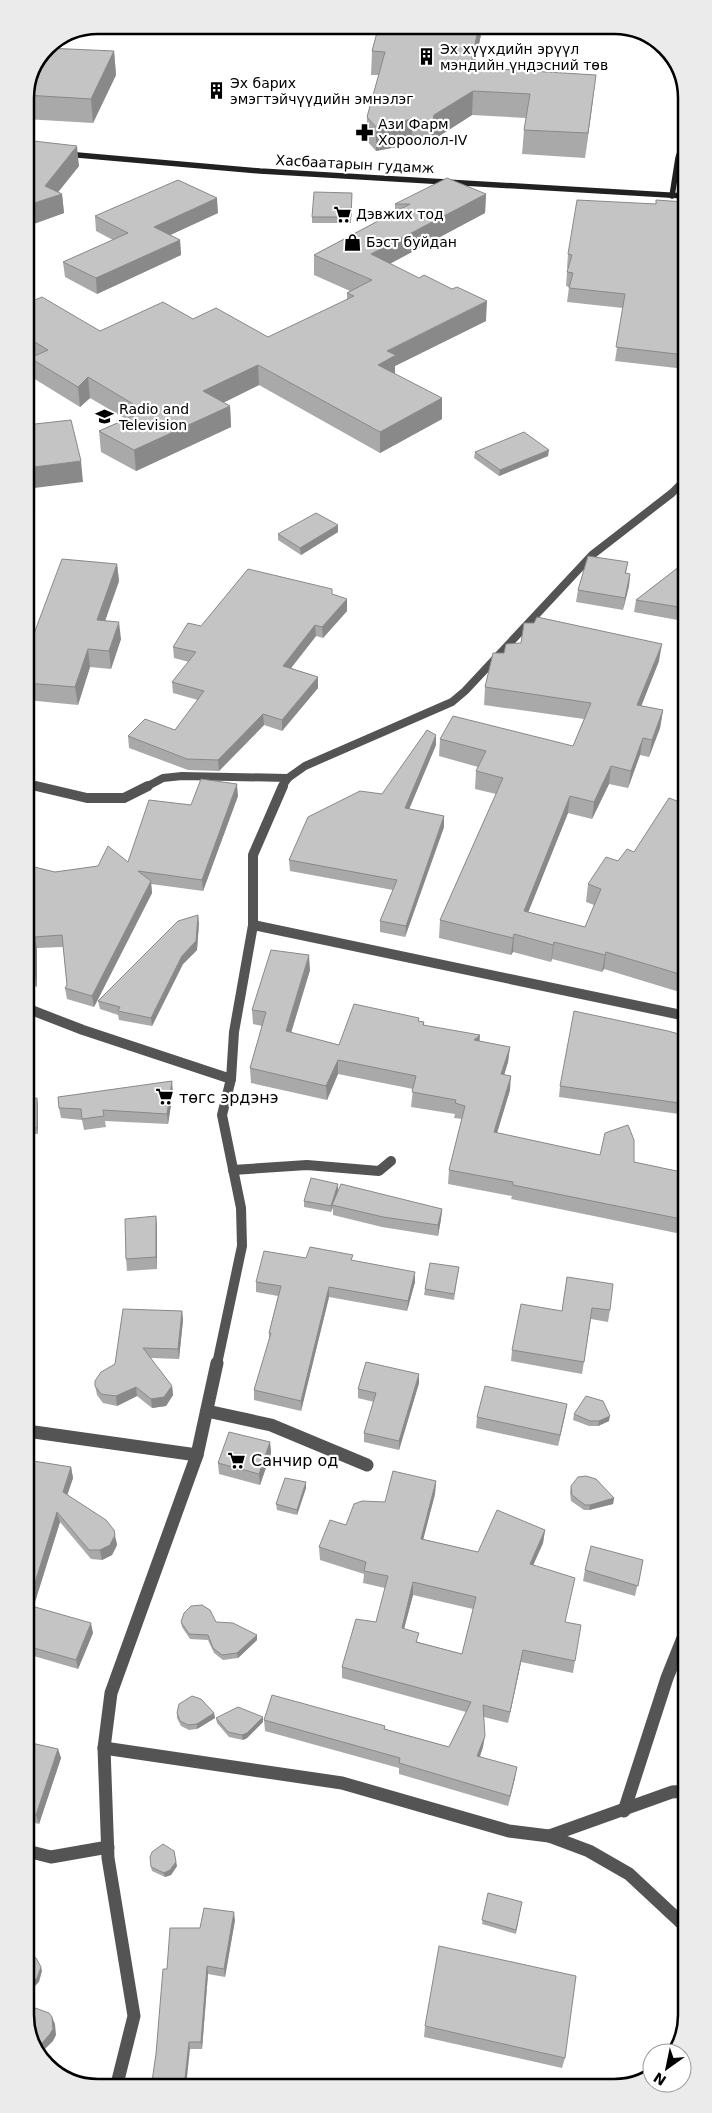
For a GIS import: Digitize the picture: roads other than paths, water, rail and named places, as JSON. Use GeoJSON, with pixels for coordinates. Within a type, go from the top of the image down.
{"type":"FeatureCollection","features":[{"type":"Feature","properties":{"kind":"street","name":"Хасбаатарын гудамж"},"geometry":{"type":"LineString","coordinates":[[54,152],[242,170],[678,196]]}},
{"type":"Feature","properties":{"kind":"street"},"geometry":{"type":"LineString","coordinates":[[672,196],[678,158]]}},
{"type":"Feature","properties":{"kind":"street"},"geometry":{"type":"LineString","coordinates":[[118,2079],[134,2016],[108,1847],[104,1748],[111,1693],[197,1455],[242,1246],[241,1208],[222,1116],[231,1079],[234,1032],[253,925],[253,855],[278,792],[288,778],[305,766],[452,702],[465,691],[592,555],[678,487]]}},
{"type":"Feature","properties":{"kind":"street"},"geometry":{"type":"LineString","coordinates":[[34,785],[87,798],[124,798],[163,778],[182,776],[288,778]]}},
{"type":"Feature","properties":{"kind":"street"},"geometry":{"type":"LineString","coordinates":[[253,925],[678,1014]]}},
{"type":"Feature","properties":{"kind":"street"},"geometry":{"type":"LineString","coordinates":[[34,1011],[83,1030],[231,1079]]}},
{"type":"Feature","properties":{"kind":"street"},"geometry":{"type":"LineString","coordinates":[[233,1170],[307,1165],[379,1171],[391,1162]]}},
{"type":"Feature","properties":{"kind":"street"},"geometry":{"type":"LineString","coordinates":[[207,1411],[271,1425],[367,1465]]}},
{"type":"Feature","properties":{"kind":"street"},"geometry":{"type":"LineString","coordinates":[[34,1431],[197,1455]]}},
{"type":"Feature","properties":{"kind":"street"},"geometry":{"type":"LineString","coordinates":[[624,1811],[678,1649]]}},
{"type":"Feature","properties":{"kind":"street"},"geometry":{"type":"LineString","coordinates":[[104,1748],[342,1783],[509,1831],[549,1836],[589,1851],[629,1874],[678,1920]]}},
{"type":"Feature","properties":{"kind":"street"},"geometry":{"type":"LineString","coordinates":[[549,1836],[624,1811],[672,1792],[678,1792]]}},
{"type":"Feature","properties":{"kind":"street"},"geometry":{"type":"LineString","coordinates":[[34,1853],[51,1857],[108,1847]]}},
{"type":"Feature","properties":{"kind":"place","name":"Эх хүүхдийн эрүүл мэндийн үндэсний төв"},"geometry":{"type":"Point","coordinates":[426,57]}},
{"type":"Feature","properties":{"kind":"place","name":"Эх барих эмэгтэйчүүдийн эмнэлэг"},"geometry":{"type":"Point","coordinates":[216,91]}},
{"type":"Feature","properties":{"kind":"place","name":"Ази Фарм Хороолол-IV"},"geometry":{"type":"Point","coordinates":[364,132]}},
{"type":"Feature","properties":{"kind":"place","name":"Дэвжих тод"},"geometry":{"type":"Point","coordinates":[342,214]}},
{"type":"Feature","properties":{"kind":"place","name":"Бэст буйдан"},"geometry":{"type":"Point","coordinates":[352,242]}},
{"type":"Feature","properties":{"kind":"place","name":"Radio and Television"},"geometry":{"type":"Point","coordinates":[105,417]}},
{"type":"Feature","properties":{"kind":"place","name":"төгс эрдэнэ"},"geometry":{"type":"Point","coordinates":[165,1097]}},
{"type":"Feature","properties":{"kind":"place","name":"Санчир од"},"geometry":{"type":"Point","coordinates":[237,1460]}}]}
